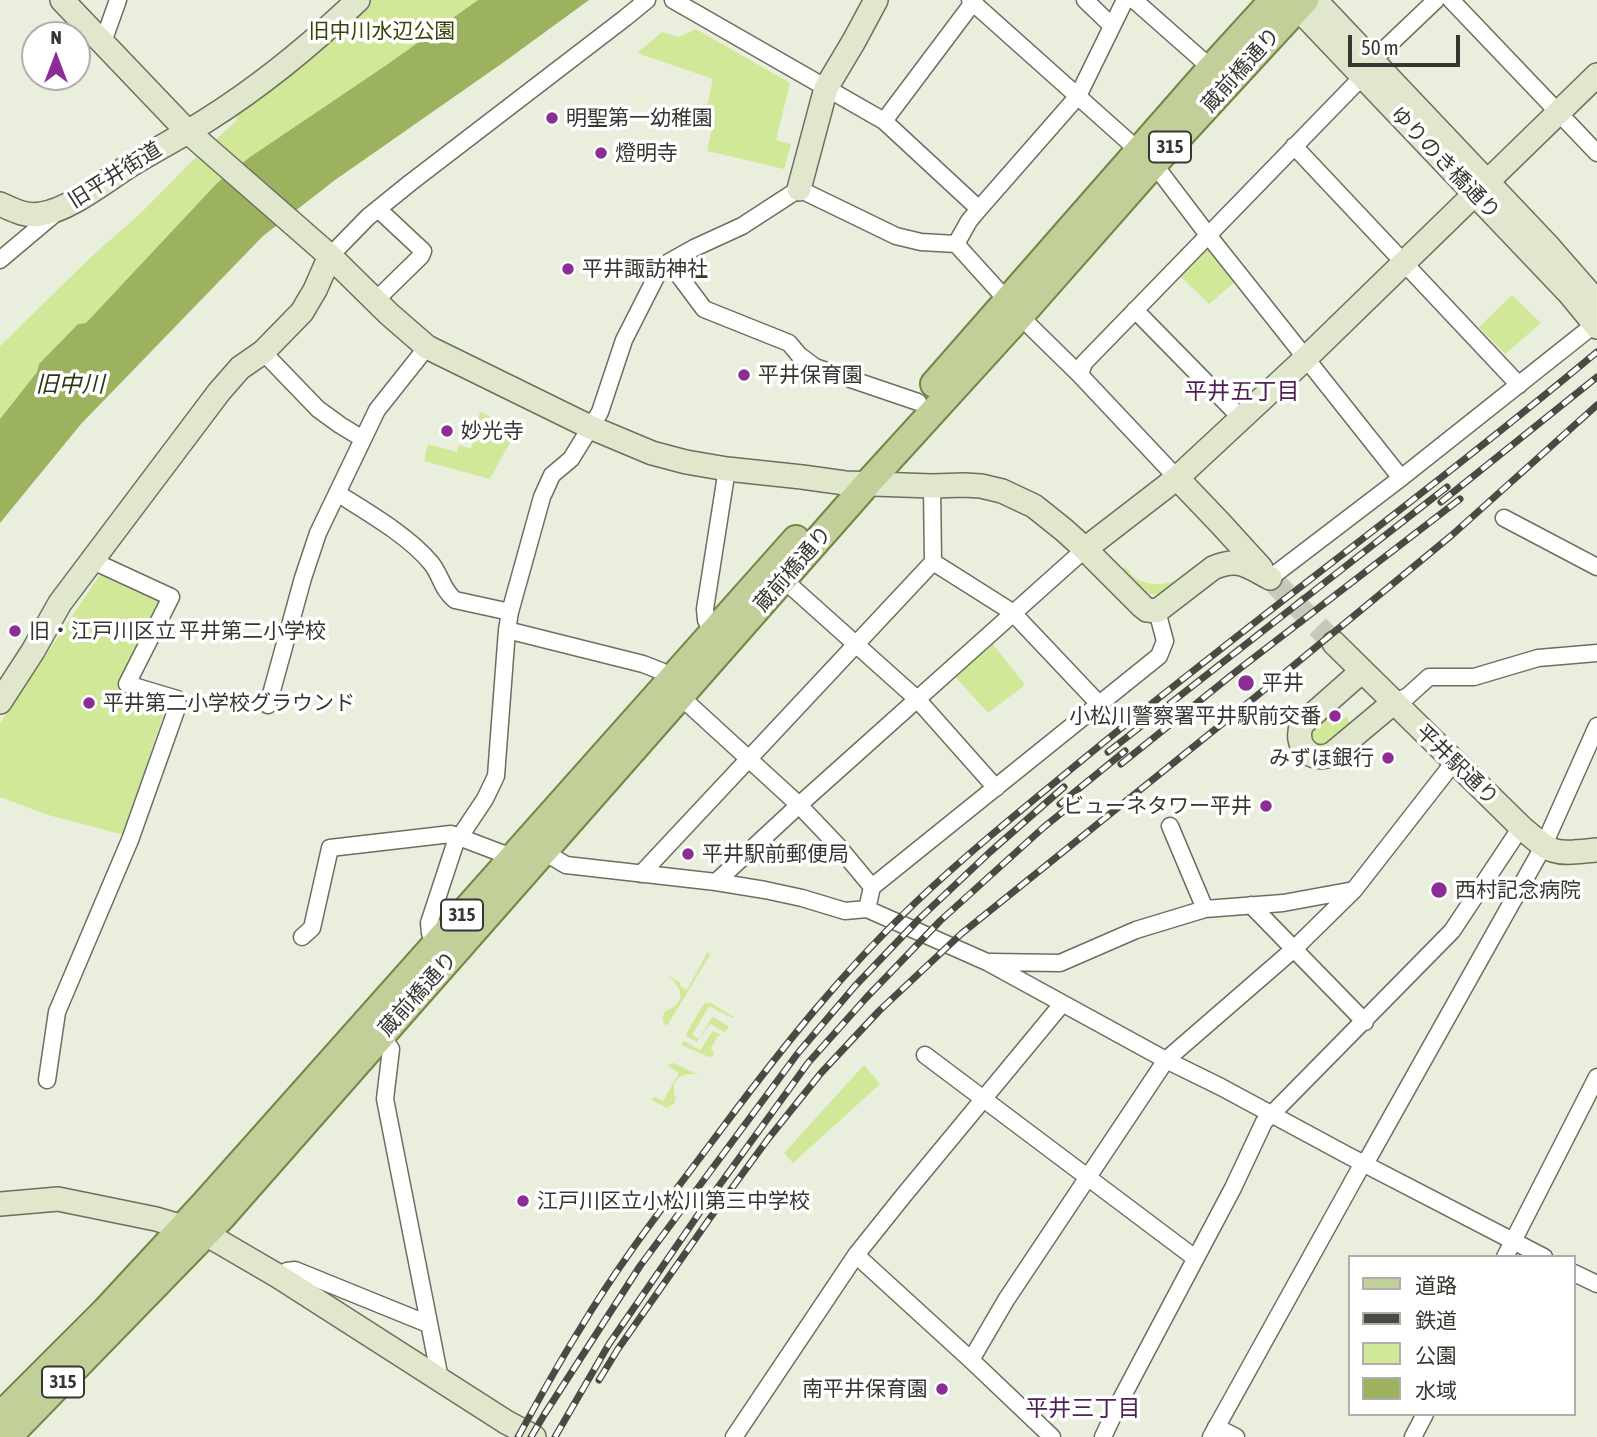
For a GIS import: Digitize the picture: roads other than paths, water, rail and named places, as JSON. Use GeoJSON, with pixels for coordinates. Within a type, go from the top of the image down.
{"type":"FeatureCollection","features":[{"type":"Feature","properties":{"kind":"main road","name":"蔵前橋通り"},"geometry":{"type":"LineString","coordinates":[[1147,157],[1210,68],[1296,1]]}},
{"type":"Feature","properties":{"kind":"main road","name":"蔵前橋通り"},"geometry":{"type":"LineString","coordinates":[[8,1437],[111,1319],[381,1036],[544,852],[676,688],[712,632],[817,516],[859,477],[898,450],[1014,307],[1147,157],[1296,1]]}},
{"type":"Feature","properties":{"kind":"main road","name":"蔵前橋通り"},"geometry":{"type":"LineString","coordinates":[[195,1230],[510,859],[784,580],[845,510],[859,477],[918,402],[1014,307]]}},
{"type":"Feature","properties":{"kind":"main road","name":"蔵前橋通り"},"geometry":{"type":"LineString","coordinates":[[0,1416],[111,1319]]}},
{"type":"Feature","properties":{"kind":"street"},"geometry":{"type":"LineString","coordinates":[[62,0],[187,131],[330,256],[427,347],[590,427],[652,453],[727,469],[802,477],[859,477],[932,486],[973,485],[1002,491],[1034,506],[1084,549],[1147,610],[1157,611],[1213,568],[1223,564],[1240,562],[1270,578]]}},
{"type":"Feature","properties":{"kind":"street"},"geometry":{"type":"LineString","coordinates":[[103,42],[118,0]]}},
{"type":"Feature","properties":{"kind":"street","name":"旧平井街道"},"geometry":{"type":"LineString","coordinates":[[0,204],[21,213],[39,215],[62,208],[206,121],[273,73],[358,0]]}},
{"type":"Feature","properties":{"kind":"street"},"geometry":{"type":"LineString","coordinates":[[0,702],[60,603],[219,392],[240,368],[263,352],[302,312],[330,256],[368,217],[437,161],[647,0]]}},
{"type":"Feature","properties":{"kind":"street"},"geometry":{"type":"LineString","coordinates":[[673,0],[884,121],[979,209]]}},
{"type":"Feature","properties":{"kind":"street"},"geometry":{"type":"LineString","coordinates":[[437,944],[430,933],[429,923],[455,844],[485,799],[496,776],[510,612],[542,497],[552,475],[571,459],[600,412],[624,340],[657,275],[669,262],[743,226],[799,188],[826,88],[876,0]]}},
{"type":"Feature","properties":{"kind":"street"},"geometry":{"type":"LineString","coordinates":[[1086,0],[1112,26]]}},
{"type":"Feature","properties":{"kind":"street"},"geometry":{"type":"LineString","coordinates":[[956,244],[969,221],[1078,96],[1125,0]]}},
{"type":"Feature","properties":{"kind":"street"},"geometry":{"type":"LineString","coordinates":[[1134,0],[1210,68]]}},
{"type":"Feature","properties":{"kind":"street"},"geometry":{"type":"LineString","coordinates":[[1080,375],[1084,363],[1367,68],[1436,0]]}},
{"type":"Feature","properties":{"kind":"street"},"geometry":{"type":"LineString","coordinates":[[1451,0],[1597,153]]}},
{"type":"Feature","properties":{"kind":"street"},"geometry":{"type":"LineString","coordinates":[[884,121],[973,1],[1147,157],[1401,478]]}},
{"type":"Feature","properties":{"kind":"street","name":"ゆりのき橋通り"},"geometry":{"type":"LineString","coordinates":[[1296,1],[1367,68],[1480,188],[1558,256],[1596,318]]}},
{"type":"Feature","properties":{"kind":"street"},"geometry":{"type":"LineString","coordinates":[[716,882],[1012,612],[1084,549],[1177,478],[1306,358],[1597,75]]}},
{"type":"Feature","properties":{"kind":"street"},"geometry":{"type":"LineString","coordinates":[[1294,146],[1519,385]]}},
{"type":"Feature","properties":{"kind":"street"},"geometry":{"type":"LineString","coordinates":[[799,188],[896,236],[922,242],[956,244],[1270,578]]}},
{"type":"Feature","properties":{"kind":"street"},"geometry":{"type":"LineString","coordinates":[[0,260],[62,208]]}},
{"type":"Feature","properties":{"kind":"street"},"geometry":{"type":"LineString","coordinates":[[375,300],[423,251],[378,209]]}},
{"type":"Feature","properties":{"kind":"street"},"geometry":{"type":"LineString","coordinates":[[669,262],[704,309],[789,343],[799,355],[816,367],[918,402]]}},
{"type":"Feature","properties":{"kind":"street"},"geometry":{"type":"LineString","coordinates":[[1135,310],[1241,418]]}},
{"type":"Feature","properties":{"kind":"street"},"geometry":{"type":"LineString","coordinates":[[1270,578],[1519,385],[1596,318]]}},
{"type":"Feature","properties":{"kind":"street"},"geometry":{"type":"LineString","coordinates":[[268,705],[318,533],[377,411],[427,347]]}},
{"type":"Feature","properties":{"kind":"street"},"geometry":{"type":"LineString","coordinates":[[263,352],[318,409],[363,439]]}},
{"type":"Feature","properties":{"kind":"street"},"geometry":{"type":"LineString","coordinates":[[712,632],[706,620],[705,609],[727,469]]}},
{"type":"Feature","properties":{"kind":"street"},"geometry":{"type":"LineString","coordinates":[[641,874],[933,562],[932,486]]}},
{"type":"Feature","properties":{"kind":"street"},"geometry":{"type":"LineString","coordinates":[[337,494],[368,512],[412,544],[433,564],[442,586],[451,598],[510,612]]}},
{"type":"Feature","properties":{"kind":"street"},"geometry":{"type":"LineString","coordinates":[[1504,519],[1597,567]]}},
{"type":"Feature","properties":{"kind":"street"},"geometry":{"type":"LineString","coordinates":[[1213,568],[1221,555],[1220,523]]}},
{"type":"Feature","properties":{"kind":"street"},"geometry":{"type":"LineString","coordinates":[[47,1080],[57,1012],[130,840],[178,705],[177,699],[127,684],[171,597],[93,561]]}},
{"type":"Feature","properties":{"kind":"street"},"geometry":{"type":"LineString","coordinates":[[933,562],[1012,612],[1100,705]]}},
{"type":"Feature","properties":{"kind":"street"},"geometry":{"type":"LineString","coordinates":[[784,580],[917,699],[996,788]]}},
{"type":"Feature","properties":{"kind":"street"},"geometry":{"type":"LineString","coordinates":[[867,909],[872,887],[1158,656],[1165,641],[1157,611]]}},
{"type":"Feature","properties":{"kind":"street"},"geometry":{"type":"LineString","coordinates":[[507,631],[643,664],[661,671],[748,761],[799,805],[872,887]]}},
{"type":"Feature","properties":{"kind":"street","name":"平井駅通り"},"geometry":{"type":"LineString","coordinates":[[1334,643],[1543,847]]}},
{"type":"Feature","properties":{"kind":"street"},"geometry":{"type":"LineString","coordinates":[[1362,671],[1302,724],[1299,739],[1312,755],[1325,757],[1332,754],[1429,677],[1474,677],[1538,658],[1597,653]]}},
{"type":"Feature","properties":{"kind":"street"},"geometry":{"type":"LineString","coordinates":[[1236,1437],[1213,1432],[1543,847],[1597,726]]}},
{"type":"Feature","properties":{"kind":"street"},"geometry":{"type":"LineString","coordinates":[[971,1360],[1006,1300],[1166,1060],[1294,949],[1354,890],[1454,762]]}},
{"type":"Feature","properties":{"kind":"street"},"geometry":{"type":"LineString","coordinates":[[1170,826],[1205,909]]}},
{"type":"Feature","properties":{"kind":"street"},"geometry":{"type":"LineString","coordinates":[[1103,1437],[1233,1188],[1264,1122],[1452,931],[1521,827]]}},
{"type":"Feature","properties":{"kind":"street"},"geometry":{"type":"LineString","coordinates":[[302,937],[312,928],[330,848],[451,834],[510,859]]}},
{"type":"Feature","properties":{"kind":"street"},"geometry":{"type":"LineString","coordinates":[[1543,847],[1560,853],[1597,850]]}},
{"type":"Feature","properties":{"kind":"street"},"geometry":{"type":"LineString","coordinates":[[544,852],[566,865],[716,882],[802,898],[845,911],[867,909],[987,962],[1166,1060],[1540,1255]]}},
{"type":"Feature","properties":{"kind":"street"},"geometry":{"type":"LineString","coordinates":[[987,962],[1060,963],[1136,930],[1205,909],[1283,903],[1354,890]]}},
{"type":"Feature","properties":{"kind":"street"},"geometry":{"type":"LineString","coordinates":[[1251,905],[1365,1022]]}},
{"type":"Feature","properties":{"kind":"street"},"geometry":{"type":"LineString","coordinates":[[734,1437],[856,1255],[1062,1004]]}},
{"type":"Feature","properties":{"kind":"street"},"geometry":{"type":"LineString","coordinates":[[381,1036],[391,1049],[385,1099],[440,1379]]}},
{"type":"Feature","properties":{"kind":"street"},"geometry":{"type":"LineString","coordinates":[[925,1055],[1195,1258]]}},
{"type":"Feature","properties":{"kind":"street"},"geometry":{"type":"LineString","coordinates":[[1507,1255],[1597,1077]]}},
{"type":"Feature","properties":{"kind":"street"},"geometry":{"type":"LineString","coordinates":[[0,1204],[58,1199],[144,1216],[195,1230],[278,1276],[506,1422],[534,1437]]}},
{"type":"Feature","properties":{"kind":"street"},"geometry":{"type":"LineString","coordinates":[[856,1255],[1052,1437]]}},
{"type":"Feature","properties":{"kind":"street"},"geometry":{"type":"LineString","coordinates":[[278,1276],[295,1270],[428,1324]]}},
{"type":"Feature","properties":{"kind":"street"},"geometry":{"type":"LineString","coordinates":[[1576,1274],[1597,1284]]}},
{"type":"Feature","properties":{"kind":"street"},"geometry":{"type":"LineString","coordinates":[[1413,1437],[1424,1416]]}},
{"type":"Feature","properties":{"kind":"water","name":"旧中川"},"geometry":{"type":"Polygon","coordinates":[[[478,0],[589,0],[335,180],[263,236],[81,424],[0,523],[0,419],[37,372],[39,364],[78,324],[86,323],[218,182],[250,157],[478,0]]]}},
{"type":"Feature","properties":{"kind":"tunnel"},"geometry":{"type":"LineString","coordinates":[[1270,578],[1334,643]]}},
{"type":"Feature","properties":{"kind":"railway"},"geometry":{"type":"LineString","coordinates":[[518,1437],[596,1303],[649,1226],[791,1039],[888,929],[959,863],[1098,747],[1597,352]]}},
{"type":"Feature","properties":{"kind":"railway"},"geometry":{"type":"LineString","coordinates":[[1441,502],[1597,377]]}},
{"type":"Feature","properties":{"kind":"railway"},"geometry":{"type":"LineString","coordinates":[[599,1380],[618,1349],[768,1139],[821,1073],[879,1011],[961,934],[1452,535],[1597,405]]}},
{"type":"Feature","properties":{"kind":"railway"},"geometry":{"type":"LineString","coordinates":[[1108,752],[1447,487]]}},
{"type":"Feature","properties":{"kind":"railway"},"geometry":{"type":"LineString","coordinates":[[1121,764],[1460,499]]}},
{"type":"Feature","properties":{"kind":"railway"},"geometry":{"type":"LineString","coordinates":[[1060,804],[1125,751]]}},
{"type":"Feature","properties":{"kind":"railway"},"geometry":{"type":"LineString","coordinates":[[531,1437],[640,1266],[798,1053],[855,986],[919,919],[1064,787]]}},
{"type":"Feature","properties":{"kind":"railway"},"geometry":{"type":"LineString","coordinates":[[555,1437],[609,1344],[808,1063],[940,921],[1075,802]]}},
{"type":"Feature","properties":{"kind":"place","name":"明聖第一幼稚園"},"geometry":{"type":"Point","coordinates":[552,118]}},
{"type":"Feature","properties":{"kind":"place","name":"燈明寺"},"geometry":{"type":"Point","coordinates":[601,153]}},
{"type":"Feature","properties":{"kind":"place","name":"平井諏訪神社"},"geometry":{"type":"Point","coordinates":[568,269]}},
{"type":"Feature","properties":{"kind":"place","name":"平井保育園"},"geometry":{"type":"Point","coordinates":[744,375]}},
{"type":"Feature","properties":{"kind":"place","name":"妙光寺"},"geometry":{"type":"Point","coordinates":[447,431]}},
{"type":"Feature","properties":{"kind":"place","name":"旧・江戸川区立 平井第二小学校"},"geometry":{"type":"Point","coordinates":[15,631]}},
{"type":"Feature","properties":{"kind":"place","name":"平井"},"geometry":{"type":"Point","coordinates":[1246,683]}},
{"type":"Feature","properties":{"kind":"place","name":"平井第二小学校グラウンド"},"geometry":{"type":"Point","coordinates":[89,703]}},
{"type":"Feature","properties":{"kind":"place","name":"小松川警察署平井駅前交番"},"geometry":{"type":"Point","coordinates":[1335,716]}},
{"type":"Feature","properties":{"kind":"place","name":"みずほ銀行"},"geometry":{"type":"Point","coordinates":[1388,758]}},
{"type":"Feature","properties":{"kind":"place","name":"ビューネタワー平井"},"geometry":{"type":"Point","coordinates":[1266,806]}},
{"type":"Feature","properties":{"kind":"place","name":"平井駅前郵便局"},"geometry":{"type":"Point","coordinates":[688,854]}},
{"type":"Feature","properties":{"kind":"place","name":"西村記念病院"},"geometry":{"type":"Point","coordinates":[1439,890]}},
{"type":"Feature","properties":{"kind":"place","name":"江戸川区立小松川第三中学校"},"geometry":{"type":"Point","coordinates":[523,1201]}},
{"type":"Feature","properties":{"kind":"place","name":"南平井保育園"},"geometry":{"type":"Point","coordinates":[942,1389]}},
{"type":"Feature","properties":{"kind":"district","name":"平井五丁目"},"geometry":{"type":"Point","coordinates":[1242,392]}},
{"type":"Feature","properties":{"kind":"district","name":"平井三丁目"},"geometry":{"type":"Point","coordinates":[1083,1409]}},
{"type":"Feature","properties":{"kind":"park label","name":"旧中川水辺公園"},"geometry":{"type":"Point","coordinates":[382,31]}}]}
